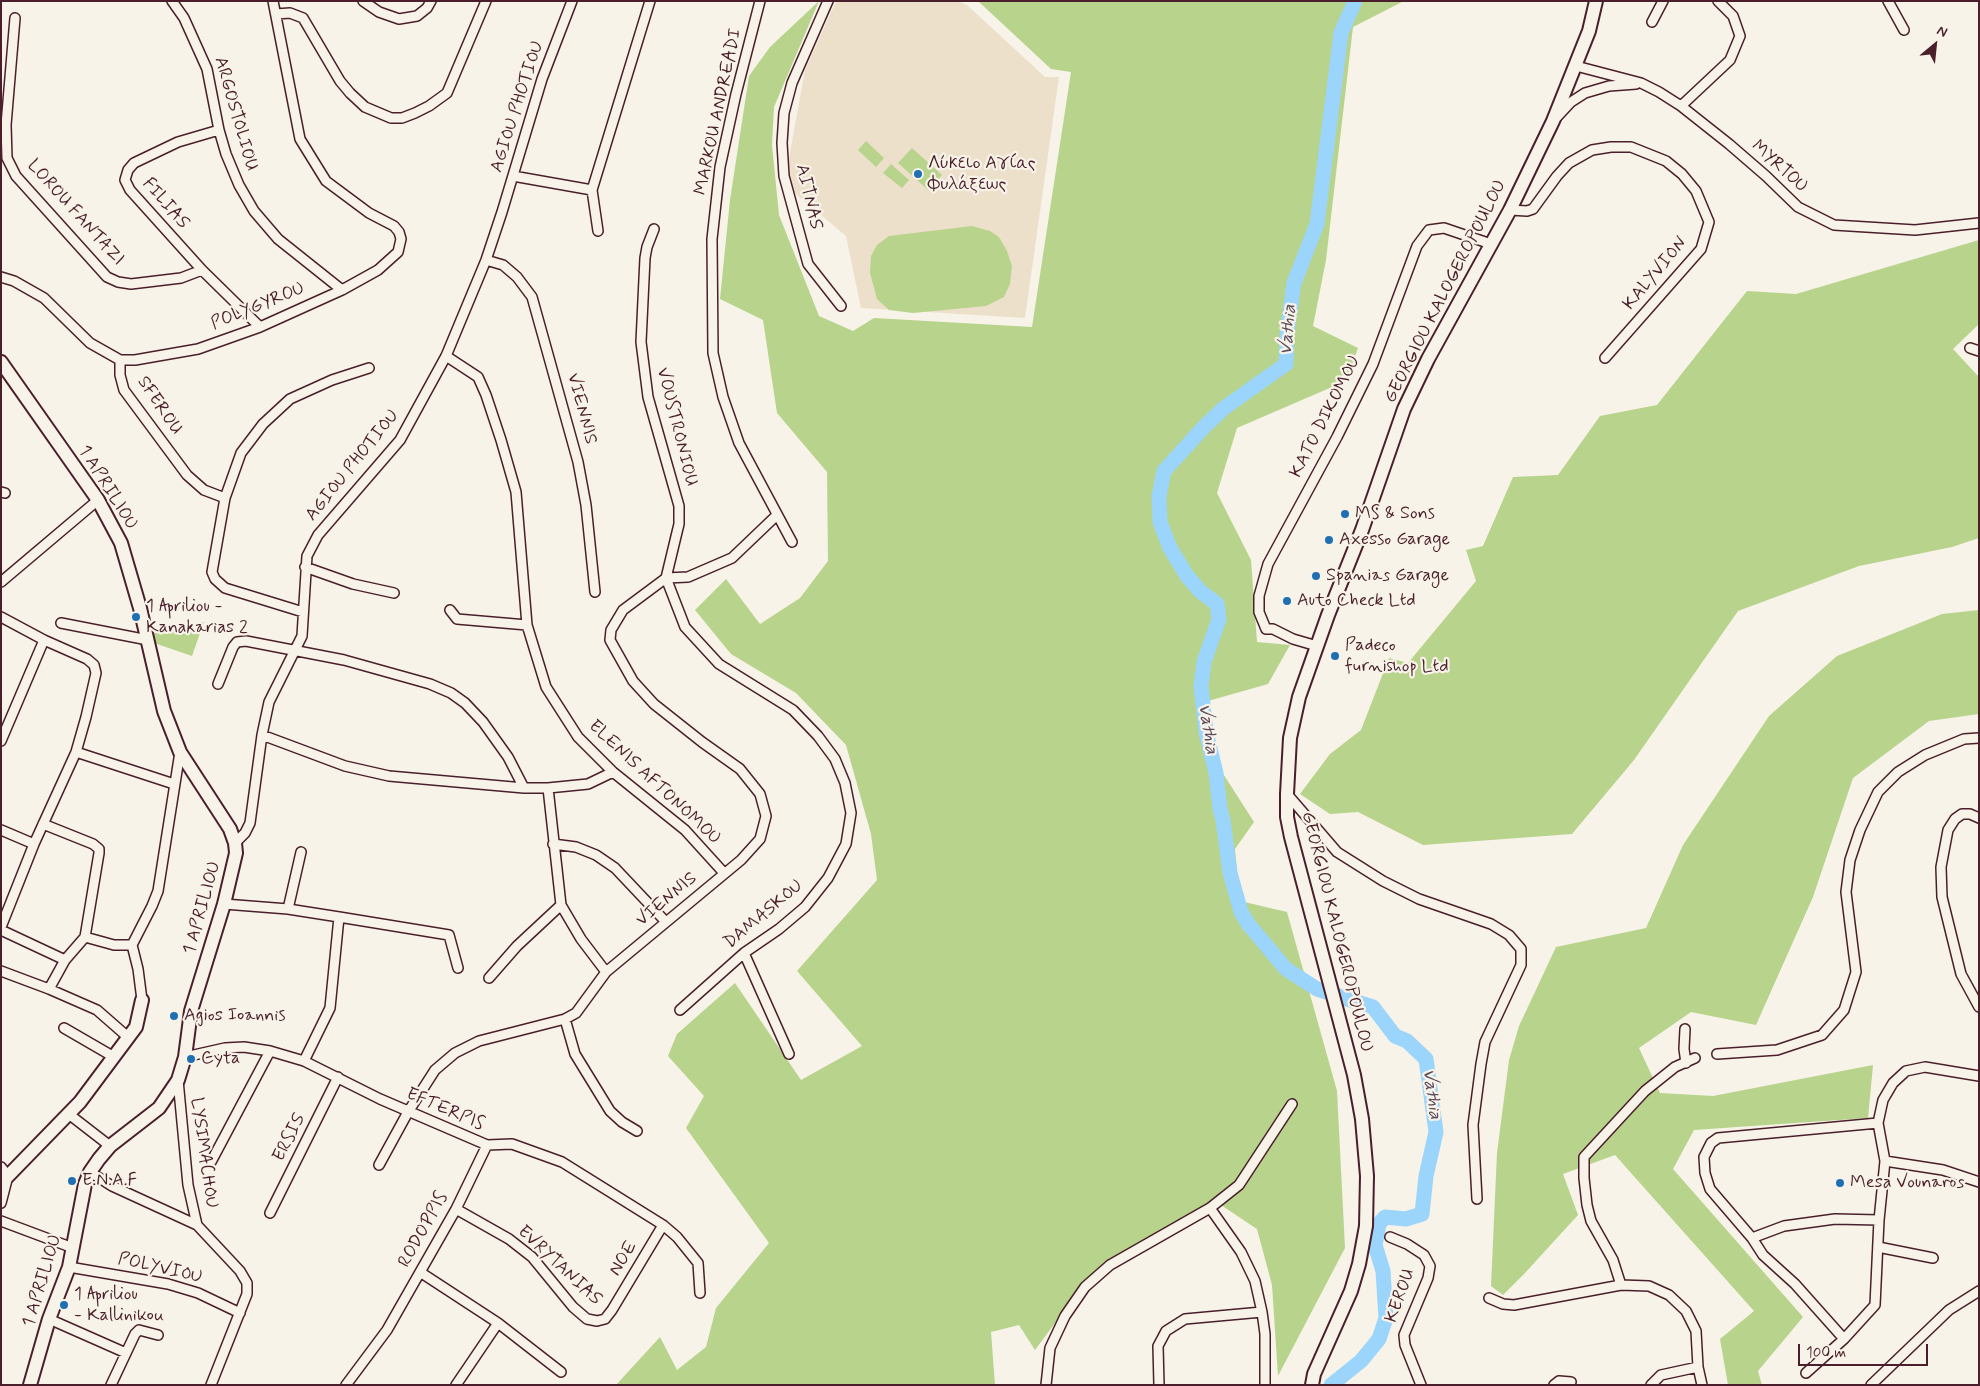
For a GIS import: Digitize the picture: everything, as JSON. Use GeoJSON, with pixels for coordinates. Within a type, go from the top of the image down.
{"type":"FeatureCollection","features":[{"type":"Feature","properties":{"kind":"street","name":"ARGOSTOLIOU"},"geometry":{"type":"LineString","coordinates":[[172,1],[184,18],[207,69],[219,130],[226,154],[239,185],[254,211],[278,239],[342,290]]}},
{"type":"Feature","properties":{"kind":"street"},"geometry":{"type":"LineString","coordinates":[[272,1],[276,14],[290,12],[303,18],[340,80],[350,93],[365,107],[391,118],[402,118],[415,113],[430,106],[447,93],[486,1]]}},
{"type":"Feature","properties":{"kind":"street"},"geometry":{"type":"LineString","coordinates":[[363,1],[379,12],[399,19],[417,16],[427,8],[431,1]]}},
{"type":"Feature","properties":{"kind":"street","name":"AGIOU PHOTIOU"},"geometry":{"type":"LineString","coordinates":[[235,843],[245,833],[250,823],[262,735],[269,702],[302,636],[307,556],[318,535],[400,440],[446,356],[486,260],[542,80],[572,1]]}},
{"type":"Feature","properties":{"kind":"street"},"geometry":{"type":"LineString","coordinates":[[598,230],[592,190],[650,1]]}},
{"type":"Feature","properties":{"kind":"street","name":"MARKOU ANDREADI"},"geometry":{"type":"LineString","coordinates":[[760,1],[720,167],[712,239],[712,353],[723,397],[739,443],[792,542]]}},
{"type":"Feature","properties":{"kind":"street","name":"AITNAS"},"geometry":{"type":"LineString","coordinates":[[828,1],[792,82],[784,113],[782,143],[784,176],[808,264],[841,306]]}},
{"type":"Feature","properties":{"kind":"street","name":"GEORGIOU KALOGEROPOULOU"},"geometry":{"type":"LineString","coordinates":[[1312,1385],[1314,1374],[1350,1291],[1359,1264],[1366,1226],[1367,1176],[1362,1118],[1354,1075],[1290,837],[1287,817],[1287,794],[1290,738],[1299,697],[1412,391],[1510,210],[1554,120],[1589,31],[1596,1]]}},
{"type":"Feature","properties":{"kind":"street"},"geometry":{"type":"LineString","coordinates":[[1652,22],[1663,1]]}},
{"type":"Feature","properties":{"kind":"street"},"geometry":{"type":"LineString","coordinates":[[1681,106],[1730,60],[1740,36],[1733,16],[1718,1]]}},
{"type":"Feature","properties":{"kind":"street"},"geometry":{"type":"LineString","coordinates":[[1888,1],[1904,30]]}},
{"type":"Feature","properties":{"kind":"street","name":"POLYGYROU"},"geometry":{"type":"LineString","coordinates":[[120,360],[135,360],[198,349],[260,327],[342,290],[378,270],[398,252],[401,239],[400,232],[394,226],[370,213],[326,181],[300,139],[276,14]]}},
{"type":"Feature","properties":{"kind":"street","name":"LOROU FANTAZI"},"geometry":{"type":"LineString","coordinates":[[15,18],[6,125],[7,158],[16,176],[107,277],[118,282],[131,284],[181,278],[202,270]]}},
{"type":"Feature","properties":{"kind":"street","name":"MYRTOU"},"geometry":{"type":"LineString","coordinates":[[1576,66],[1641,83],[1681,106],[1759,170],[1798,207],[1834,225],[1915,230],[1979,223]]}},
{"type":"Feature","properties":{"kind":"street"},"geometry":{"type":"LineString","coordinates":[[1554,120],[1571,102],[1585,93],[1608,86],[1641,83]]}},
{"type":"Feature","properties":{"kind":"street","name":"FILIAS"},"geometry":{"type":"LineString","coordinates":[[219,130],[178,142],[134,163],[128,170],[125,180],[130,190],[202,270],[260,327]]}},
{"type":"Feature","properties":{"kind":"street","name":"KALYVION"},"geometry":{"type":"LineString","coordinates":[[1510,210],[1527,211],[1533,209],[1569,163],[1592,150],[1611,147],[1631,147],[1666,162],[1682,174],[1696,190],[1709,222],[1701,249],[1605,358]]}},
{"type":"Feature","properties":{"kind":"street"},"geometry":{"type":"LineString","coordinates":[[513,176],[592,190]]}},
{"type":"Feature","properties":{"kind":"street","name":"KATO DIKOMOU"},"geometry":{"type":"LineString","coordinates":[[1317,646],[1293,639],[1273,629],[1266,629],[1259,612],[1260,596],[1268,564],[1337,437],[1372,364],[1417,246],[1429,230],[1444,228],[1491,244]]}},
{"type":"Feature","properties":{"kind":"street","name":"VOUSTRONIOU"},"geometry":{"type":"LineString","coordinates":[[654,230],[645,258],[641,342],[648,397],[679,506],[677,539],[666,578]]}},
{"type":"Feature","properties":{"kind":"street","name":"VIENNIS"},"geometry":{"type":"LineString","coordinates":[[486,260],[503,265],[517,277],[532,297],[578,462],[586,505],[595,592]]}},
{"type":"Feature","properties":{"kind":"street"},"geometry":{"type":"LineString","coordinates":[[1,277],[14,281],[44,298],[90,343],[120,360]]}},
{"type":"Feature","properties":{"kind":"street","name":"ELENIS AFTONOMOU"},"geometry":{"type":"LineString","coordinates":[[446,356],[478,377],[501,440],[516,492],[527,625],[546,687],[578,737],[614,772],[686,830],[724,873]]}},
{"type":"Feature","properties":{"kind":"street","name":"SFEROU"},"geometry":{"type":"LineString","coordinates":[[120,360],[120,375],[124,390],[187,475],[204,490],[225,498]]}},
{"type":"Feature","properties":{"kind":"street","name":"1 APRILIOU"},"geometry":{"type":"LineString","coordinates":[[1,362],[98,500],[121,543],[148,640],[164,711],[180,752],[230,829],[236,853],[224,904],[191,1011],[185,1057],[178,1080],[159,1108],[110,1146],[98,1159],[90,1172],[85,1184],[69,1267],[50,1319],[30,1385]]}},
{"type":"Feature","properties":{"kind":"street"},"geometry":{"type":"LineString","coordinates":[[303,612],[225,588],[215,579],[212,572],[225,498],[241,453],[263,424],[290,399],[332,380],[369,368]]}},
{"type":"Feature","properties":{"kind":"street"},"geometry":{"type":"LineString","coordinates":[[1,582],[98,500]]}},
{"type":"Feature","properties":{"kind":"street"},"geometry":{"type":"LineString","coordinates":[[666,578],[688,577],[732,558],[776,515]]}},
{"type":"Feature","properties":{"kind":"street"},"geometry":{"type":"LineString","coordinates":[[305,567],[353,584],[394,593]]}},
{"type":"Feature","properties":{"kind":"street","name":"VIENNIS"},"geometry":{"type":"LineString","coordinates":[[378,1165],[408,1112],[435,1070],[454,1053],[479,1041],[566,1019],[576,1013],[606,972],[741,860],[760,839],[766,816],[760,794],[740,769],[654,704],[633,681],[610,640],[611,630],[623,610],[666,578]]}},
{"type":"Feature","properties":{"kind":"street","name":"DAMASKOU"},"geometry":{"type":"LineString","coordinates":[[666,578],[685,627],[719,664],[793,710],[818,736],[835,759],[845,783],[851,813],[846,844],[828,878],[805,907],[779,929],[744,953],[680,1010]]}},
{"type":"Feature","properties":{"kind":"street"},"geometry":{"type":"LineString","coordinates":[[450,610],[457,619],[527,625]]}},
{"type":"Feature","properties":{"kind":"street"},"geometry":{"type":"LineString","coordinates":[[1,617],[44,640],[87,659],[94,665],[96,673],[76,752],[34,844],[1,928],[65,960]]}},
{"type":"Feature","properties":{"kind":"street"},"geometry":{"type":"LineString","coordinates":[[61,623],[148,640]]}},
{"type":"Feature","properties":{"kind":"street"},"geometry":{"type":"LineString","coordinates":[[1,741],[44,640]]}},
{"type":"Feature","properties":{"kind":"street"},"geometry":{"type":"LineString","coordinates":[[218,684],[233,647],[238,642],[246,641],[344,660],[430,684],[451,693],[465,703],[496,738],[524,788]]}},
{"type":"Feature","properties":{"kind":"street"},"geometry":{"type":"LineString","coordinates":[[262,735],[345,766],[389,776],[524,788],[548,788],[588,784],[614,772]]}},
{"type":"Feature","properties":{"kind":"street"},"geometry":{"type":"LineString","coordinates":[[1718,1054],[1777,1050],[1822,1035],[1844,1010],[1856,972],[1846,892],[1850,860],[1860,830],[1878,792],[1898,772],[1925,755],[1964,740],[1979,738]]}},
{"type":"Feature","properties":{"kind":"street"},"geometry":{"type":"LineString","coordinates":[[76,752],[174,784]]}},
{"type":"Feature","properties":{"kind":"street"},"geometry":{"type":"LineString","coordinates":[[1,1203],[4,1174],[70,1115],[136,1027],[142,1000],[132,945],[158,891],[180,752]]}},
{"type":"Feature","properties":{"kind":"street"},"geometry":{"type":"LineString","coordinates":[[548,788],[561,905],[581,939],[606,972]]}},
{"type":"Feature","properties":{"kind":"street"},"geometry":{"type":"LineString","coordinates":[[1287,794],[1337,852],[1383,881],[1419,899],[1491,924],[1509,935],[1521,949],[1521,965],[1485,1042],[1480,1064],[1473,1125],[1477,1199]]}},
{"type":"Feature","properties":{"kind":"street"},"geometry":{"type":"LineString","coordinates":[[1979,818],[1970,814],[1962,814],[1955,819],[1948,830],[1941,866],[1942,897],[1961,974],[1979,1007]]}},
{"type":"Feature","properties":{"kind":"street"},"geometry":{"type":"LineString","coordinates":[[43,824],[93,844],[99,849],[85,937],[65,960],[50,989]]}},
{"type":"Feature","properties":{"kind":"street"},"geometry":{"type":"LineString","coordinates":[[1,830],[34,844]]}},
{"type":"Feature","properties":{"kind":"street"},"geometry":{"type":"LineString","coordinates":[[553,844],[576,847],[596,855],[615,868],[666,922]]}},
{"type":"Feature","properties":{"kind":"street"},"geometry":{"type":"LineString","coordinates":[[288,909],[301,852]]}},
{"type":"Feature","properties":{"kind":"street"},"geometry":{"type":"LineString","coordinates":[[224,904],[288,909],[449,935],[458,968]]}},
{"type":"Feature","properties":{"kind":"street"},"geometry":{"type":"LineString","coordinates":[[489,978],[517,946],[561,905]]}},
{"type":"Feature","properties":{"kind":"street"},"geometry":{"type":"LineString","coordinates":[[304,1061],[330,1008],[339,917]]}},
{"type":"Feature","properties":{"kind":"street"},"geometry":{"type":"LineString","coordinates":[[85,937],[114,945],[132,945]]}},
{"type":"Feature","properties":{"kind":"street"},"geometry":{"type":"LineString","coordinates":[[744,953],[789,1054]]}},
{"type":"Feature","properties":{"kind":"street"},"geometry":{"type":"LineString","coordinates":[[1,971],[50,989],[97,1010],[129,1038]]}},
{"type":"Feature","properties":{"kind":"street"},"geometry":{"type":"LineString","coordinates":[[566,1019],[575,1054],[610,1111],[622,1122],[638,1131]]}},
{"type":"Feature","properties":{"kind":"street"},"geometry":{"type":"LineString","coordinates":[[64,1028],[114,1057]]}},
{"type":"Feature","properties":{"kind":"street"},"geometry":{"type":"LineString","coordinates":[[1685,1029],[1684,1049],[1686,1063]]}},
{"type":"Feature","properties":{"kind":"street","name":"EFTERPIS"},"geometry":{"type":"LineString","coordinates":[[185,1057],[225,1048],[244,1047],[270,1051],[304,1061],[408,1112],[487,1145],[512,1144],[562,1162],[663,1225],[677,1237],[698,1263],[700,1293]]}},
{"type":"Feature","properties":{"kind":"street"},"geometry":{"type":"LineString","coordinates":[[210,1162],[270,1051]]}},
{"type":"Feature","properties":{"kind":"street"},"geometry":{"type":"LineString","coordinates":[[1621,1285],[1614,1260],[1591,1221],[1586,1205],[1584,1157],[1645,1091],[1676,1067],[1695,1058]]}},
{"type":"Feature","properties":{"kind":"street"},"geometry":{"type":"LineString","coordinates":[[1806,1373],[1844,1339],[1876,1305],[1879,1220],[1884,1161],[1878,1123],[1883,1100],[1893,1083],[1906,1071],[1925,1067],[1979,1076]]}},
{"type":"Feature","properties":{"kind":"street","name":"ERSIS"},"geometry":{"type":"LineString","coordinates":[[270,1213],[338,1077]]}},
{"type":"Feature","properties":{"kind":"street","name":"LYSIMACHOU"},"geometry":{"type":"LineString","coordinates":[[178,1080],[188,1185],[197,1225],[240,1271],[247,1283],[247,1294],[212,1385]]}},
{"type":"Feature","properties":{"kind":"street"},"geometry":{"type":"LineString","coordinates":[[1046,1385],[1050,1348],[1065,1316],[1085,1287],[1110,1265],[1210,1208],[1239,1185],[1292,1104]]}},
{"type":"Feature","properties":{"kind":"street"},"geometry":{"type":"LineString","coordinates":[[70,1115],[110,1146]]}},
{"type":"Feature","properties":{"kind":"street"},"geometry":{"type":"LineString","coordinates":[[1844,1339],[1795,1284],[1763,1255],[1752,1238],[1710,1189],[1705,1173],[1704,1157],[1711,1143],[1718,1138],[1878,1123]]}},
{"type":"Feature","properties":{"kind":"street","name":"RODOPPIS"},"geometry":{"type":"LineString","coordinates":[[346,1385],[387,1330],[456,1209],[487,1145]]}},
{"type":"Feature","properties":{"kind":"street"},"geometry":{"type":"LineString","coordinates":[[1884,1161],[1943,1170],[1979,1182]]}},
{"type":"Feature","properties":{"kind":"street"},"geometry":{"type":"LineString","coordinates":[[90,1172],[112,1186],[197,1225]]}},
{"type":"Feature","properties":{"kind":"street"},"geometry":{"type":"LineString","coordinates":[[1210,1208],[1241,1252],[1255,1281],[1265,1334],[1265,1385]]}},
{"type":"Feature","properties":{"kind":"street","name":"EVRYTANIAS"},"geometry":{"type":"LineString","coordinates":[[456,1209],[509,1239],[532,1257],[573,1306],[587,1319],[597,1321],[605,1319],[612,1310]]}},
{"type":"Feature","properties":{"kind":"street"},"geometry":{"type":"LineString","coordinates":[[1752,1238],[1784,1226],[1835,1219],[1879,1220]]}},
{"type":"Feature","properties":{"kind":"street"},"geometry":{"type":"LineString","coordinates":[[1,1221],[73,1248]]}},
{"type":"Feature","properties":{"kind":"street","name":"NOE"},"geometry":{"type":"LineString","coordinates":[[612,1310],[663,1225]]}},
{"type":"Feature","properties":{"kind":"street","name":"KEROU"},"geometry":{"type":"LineString","coordinates":[[1390,1238],[1407,1244],[1424,1255],[1430,1266],[1428,1278],[1404,1335],[1404,1345],[1421,1385]]}},
{"type":"Feature","properties":{"kind":"street"},"geometry":{"type":"LineString","coordinates":[[1878,1247],[1933,1258]]}},
{"type":"Feature","properties":{"kind":"street","name":"POLYVIOU"},"geometry":{"type":"LineString","coordinates":[[69,1267],[168,1284],[198,1293],[240,1313]]}},
{"type":"Feature","properties":{"kind":"street"},"geometry":{"type":"LineString","coordinates":[[420,1272],[498,1323],[561,1372]]}},
{"type":"Feature","properties":{"kind":"street"},"geometry":{"type":"LineString","coordinates":[[1489,1298],[1503,1304],[1514,1305],[1621,1285],[1649,1286],[1669,1295],[1686,1311],[1696,1331],[1698,1367],[1702,1385]]}},
{"type":"Feature","properties":{"kind":"street"},"geometry":{"type":"LineString","coordinates":[[1871,1385],[1949,1310],[1979,1291]]}},
{"type":"Feature","properties":{"kind":"street"},"geometry":{"type":"LineString","coordinates":[[1159,1385],[1158,1346],[1166,1332],[1185,1319],[1262,1312]]}},
{"type":"Feature","properties":{"kind":"street"},"geometry":{"type":"LineString","coordinates":[[50,1319],[126,1354]]}},
{"type":"Feature","properties":{"kind":"street"},"geometry":{"type":"LineString","coordinates":[[456,1385],[498,1323]]}},
{"type":"Feature","properties":{"kind":"street"},"geometry":{"type":"LineString","coordinates":[[111,1385],[139,1330],[158,1335]]}},
{"type":"Feature","properties":{"kind":"street"},"geometry":{"type":"LineString","coordinates":[[1651,1385],[1662,1375],[1698,1367]]}},
{"type":"Feature","properties":{"kind":"street"},"geometry":{"type":"LineString","coordinates":[[1554,1385],[1560,1381],[1571,1382]]}},
{"type":"Feature","properties":{"kind":"shaded area","name":"Λύκειο Αγίας Φυλάξεως"},"geometry":{"type":"Polygon","coordinates":[[[836,1],[958,1],[967,5],[1045,77],[1059,77],[1025,318],[861,308],[846,236],[791,190],[789,158],[805,70],[836,1]]]}},
{"type":"Feature","properties":{"kind":"green space"},"geometry":{"type":"Polygon","coordinates":[[[819,1],[774,107],[772,145],[779,215],[819,316],[853,331],[874,318],[1032,327],[1071,72],[1051,69],[978,1],[1404,1],[1353,27],[1326,260],[1313,326],[1358,348],[1346,381],[1237,428],[1217,493],[1251,560],[1257,642],[1290,645],[1268,684],[1201,703],[1204,744],[1254,822],[1235,849],[1240,901],[1287,912],[1337,1091],[1345,1248],[1278,1376],[1272,1285],[1257,1229],[1215,1201],[1090,1276],[1035,1350],[1019,1325],[991,1332],[995,1385],[616,1385],[660,1337],[677,1370],[706,1347],[716,1308],[769,1243],[686,1128],[704,1096],[668,1056],[677,1034],[735,983],[801,1080],[862,1046],[797,971],[877,880],[871,834],[846,745],[796,693],[731,654],[695,610],[726,579],[760,624],[800,598],[828,561],[827,472],[777,413],[763,320],[720,299],[730,200],[749,76],[770,47],[819,1]]]}},
{"type":"Feature","properties":{"kind":"green space"},"geometry":{"type":"Polygon","coordinates":[[[866,141],[884,158],[876,167],[858,150],[866,141]]]}},
{"type":"Feature","properties":{"kind":"green space"},"geometry":{"type":"Polygon","coordinates":[[[912,148],[942,175],[928,190],[898,163],[912,148]]]}},
{"type":"Feature","properties":{"kind":"green space"},"geometry":{"type":"Polygon","coordinates":[[[891,164],[909,180],[902,188],[883,173],[891,164]]]}},
{"type":"Feature","properties":{"kind":"green space"},"geometry":{"type":"Polygon","coordinates":[[[972,226],[990,231],[999,237],[1007,251],[1012,266],[1010,284],[1004,297],[986,306],[913,313],[889,310],[877,299],[870,273],[871,256],[877,245],[889,236],[972,226]]]}},
{"type":"Feature","properties":{"kind":"green space"},"geometry":{"type":"Polygon","coordinates":[[[1979,240],[1979,324],[1953,349],[1979,377],[1979,538],[1952,547],[1859,566],[1738,611],[1634,760],[1572,834],[1423,845],[1358,812],[1330,814],[1300,794],[1330,754],[1361,730],[1389,658],[1408,663],[1476,581],[1466,550],[1483,546],[1513,477],[1558,475],[1600,416],[1657,405],[1747,291],[1796,294],[1979,240]]]}},
{"type":"Feature","properties":{"kind":"green space"},"geometry":{"type":"Polygon","coordinates":[[[1979,610],[1979,714],[1929,721],[1853,778],[1813,897],[1756,1025],[1691,1012],[1639,1048],[1660,1093],[1713,1096],[1873,1065],[1868,1118],[1694,1130],[1673,1169],[1803,1317],[1758,1371],[1762,1385],[1728,1385],[1720,1339],[1754,1311],[1615,1155],[1563,1174],[1578,1215],[1503,1295],[1491,1286],[1497,1153],[1509,1060],[1519,1026],[1556,947],[1646,928],[1683,845],[1769,716],[1837,656],[1942,614],[1979,610]]]}},
{"type":"Feature","properties":{"kind":"green space"},"geometry":{"type":"Polygon","coordinates":[[[204,622],[192,656],[151,642],[150,634],[204,622]]]}},
{"type":"Feature","properties":{"kind":"waterway","name":"Vathia"},"geometry":{"type":"LineString","coordinates":[[1339,996],[1317,989],[1286,969],[1249,925],[1241,912],[1230,873],[1216,773],[1206,732],[1201,686],[1204,662],[1219,619],[1217,604],[1200,591],[1187,576],[1170,548],[1160,522],[1159,496],[1164,471],[1203,428],[1224,408],[1286,364],[1287,333],[1294,283],[1317,224],[1341,33],[1355,1]]}},
{"type":"Feature","properties":{"kind":"waterway","name":"Vathia"},"geometry":{"type":"LineString","coordinates":[[1339,996],[1347,999]]}},
{"type":"Feature","properties":{"kind":"waterway","name":"Vathia"},"geometry":{"type":"LineString","coordinates":[[1331,1385],[1361,1361],[1379,1339],[1386,1318],[1383,1271],[1375,1245],[1379,1224],[1385,1217],[1406,1219],[1422,1214],[1426,1176],[1436,1132],[1426,1059],[1407,1041],[1395,1036],[1373,1007],[1347,999]]}},
{"type":"Feature","properties":{"kind":"place","name":"Λύκειο Αγίας Φυλάξεως"},"geometry":{"type":"Point","coordinates":[918,174]}},
{"type":"Feature","properties":{"kind":"place","name":"MS & Sons"},"geometry":{"type":"Point","coordinates":[1345,514]}},
{"type":"Feature","properties":{"kind":"place","name":"Axesso Garage"},"geometry":{"type":"Point","coordinates":[1329,540]}},
{"type":"Feature","properties":{"kind":"place","name":"Spanias Garage"},"geometry":{"type":"Point","coordinates":[1316,576]}},
{"type":"Feature","properties":{"kind":"place","name":"Auto Check Ltd"},"geometry":{"type":"Point","coordinates":[1287,601]}},
{"type":"Feature","properties":{"kind":"place","name":"1 Apriliou - Kanakarias 2"},"geometry":{"type":"Point","coordinates":[136,617]}},
{"type":"Feature","properties":{"kind":"place","name":"Padeco furnishop Ltd"},"geometry":{"type":"Point","coordinates":[1335,656]}},
{"type":"Feature","properties":{"kind":"place","name":"Agios Ioannis"},"geometry":{"type":"Point","coordinates":[174,1016]}},
{"type":"Feature","properties":{"kind":"place","name":"Cyta"},"geometry":{"type":"Point","coordinates":[191,1059]}},
{"type":"Feature","properties":{"kind":"place","name":"E.N.A.F"},"geometry":{"type":"Point","coordinates":[72,1181]}},
{"type":"Feature","properties":{"kind":"place","name":"Mesa Vounaros"},"geometry":{"type":"Point","coordinates":[1840,1183]}},
{"type":"Feature","properties":{"kind":"place","name":"1 Apriliou - Kallinikou"},"geometry":{"type":"Point","coordinates":[64,1305]}}]}
